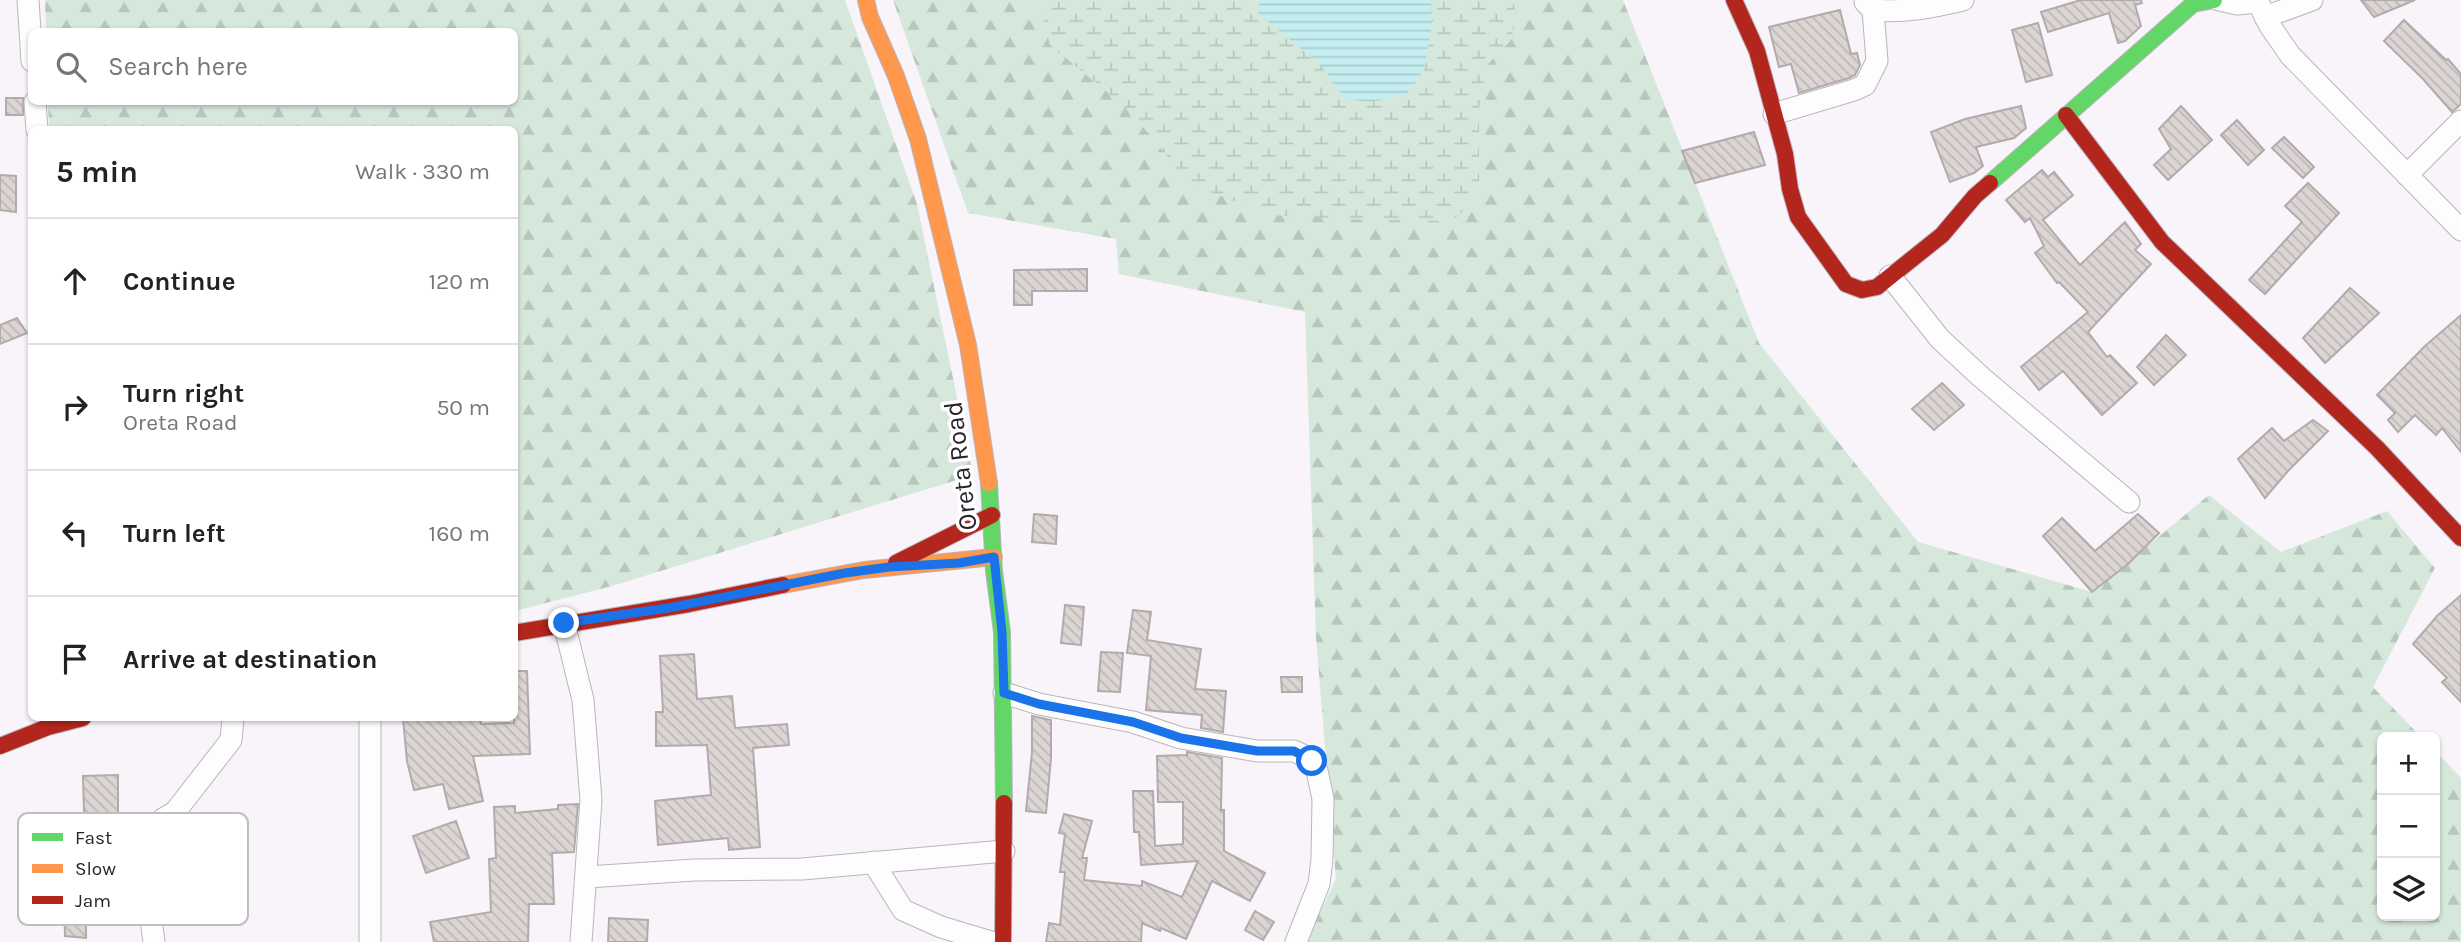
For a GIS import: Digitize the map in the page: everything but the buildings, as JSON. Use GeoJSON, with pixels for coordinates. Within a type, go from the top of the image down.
{"type":"FeatureCollection","features":[{"type":"Feature","properties":{"kind":"street"},"geometry":{"type":"LineString","coordinates":[[27,0],[29,28]]}},
{"type":"Feature","properties":{"kind":"street","name":"Oreta Road"},"geometry":{"type":"LineString","coordinates":[[866,0],[870,17],[896,76],[918,139],[968,345],[985,446],[1002,632],[1003,942]]}},
{"type":"Feature","properties":{"kind":"street"},"geometry":{"type":"LineString","coordinates":[[1734,0],[1757,51],[1798,216],[1846,284],[1862,290],[1877,287],[1942,235],[1975,196],[2193,4],[2216,0],[2260,7],[2312,0]]}},
{"type":"Feature","properties":{"kind":"street"},"geometry":{"type":"LineString","coordinates":[[1774,114],[1865,85],[1877,61],[1869,5],[1893,12],[1963,0]]}},
{"type":"Feature","properties":{"kind":"street"},"geometry":{"type":"LineString","coordinates":[[2260,7],[2290,55],[2461,230]]}},
{"type":"Feature","properties":{"kind":"street"},"geometry":{"type":"LineString","coordinates":[[34,105],[37,126]]}},
{"type":"Feature","properties":{"kind":"street"},"geometry":{"type":"LineString","coordinates":[[2066,115],[2162,242],[2378,448],[2461,538]]}},
{"type":"Feature","properties":{"kind":"street"},"geometry":{"type":"LineString","coordinates":[[2407,175],[2461,121]]}},
{"type":"Feature","properties":{"kind":"street"},"geometry":{"type":"LineString","coordinates":[[1890,276],[1940,339],[2129,502]]}},
{"type":"Feature","properties":{"kind":"street"},"geometry":{"type":"LineString","coordinates":[[889,567],[992,515]]}},
{"type":"Feature","properties":{"kind":"street"},"geometry":{"type":"LineString","coordinates":[[518,632],[668,608],[804,580],[889,567],[959,563],[994,557]]}},
{"type":"Feature","properties":{"kind":"street"},"geometry":{"type":"LineString","coordinates":[[564,623],[583,700],[591,800],[582,942]]}},
{"type":"Feature","properties":{"kind":"street"},"geometry":{"type":"LineString","coordinates":[[1004,693],[1039,704],[1133,722],[1181,738],[1257,751],[1294,751],[1309,758],[1317,771],[1323,799],[1322,859],[1319,884],[1296,942]]}},
{"type":"Feature","properties":{"kind":"street"},"geometry":{"type":"LineString","coordinates":[[0,746],[71,721]]}},
{"type":"Feature","properties":{"kind":"street"},"geometry":{"type":"LineString","coordinates":[[175,813],[231,740],[233,721]]}},
{"type":"Feature","properties":{"kind":"street"},"geometry":{"type":"LineString","coordinates":[[370,721],[370,942]]}},
{"type":"Feature","properties":{"kind":"street"},"geometry":{"type":"LineString","coordinates":[[587,877],[694,870],[802,869],[1004,850]]}},
{"type":"Feature","properties":{"kind":"street"},"geometry":{"type":"LineString","coordinates":[[873,862],[903,910],[941,927],[991,942]]}},
{"type":"Feature","properties":{"kind":"green space"},"geometry":{"type":"Polygon","coordinates":[[[45,0],[845,0],[917,204],[973,475],[612,586],[518,610],[518,126],[49,126],[48,105],[518,105],[518,28],[46,28],[45,0]]]}},
{"type":"Feature","properties":{"kind":"green space"},"geometry":{"type":"Polygon","coordinates":[[[893,0],[1623,0],[1759,343],[1918,542],[2092,592],[2209,495],[2281,552],[2387,511],[2435,568],[2373,687],[2416,732],[2377,732],[2377,921],[2440,921],[2440,756],[2461,778],[2461,942],[1306,942],[1336,879],[1316,638],[1305,312],[1119,274],[1116,239],[968,213],[893,0]]]}},
{"type":"Feature","properties":{"kind":"green space"},"geometry":{"type":"Polygon","coordinates":[[[1038,0],[1260,0],[1259,14],[1322,65],[1345,99],[1432,26],[1431,0],[1512,0],[1517,14],[1511,40],[1488,64],[1479,108],[1479,193],[1453,221],[1366,220],[1269,215],[1190,184],[1130,111],[1050,45],[1038,0]]]}},
{"type":"Feature","properties":{"kind":"water"},"geometry":{"type":"Polygon","coordinates":[[[1260,0],[1431,0],[1432,26],[1424,70],[1407,94],[1373,102],[1345,99],[1321,65],[1258,13],[1260,0]]]}},
{"type":"Feature","properties":{"kind":"traffic: fast"},"geometry":{"type":"LineString","coordinates":[[1990,183],[2193,4],[2214,0]]}},
{"type":"Feature","properties":{"kind":"traffic: fast"},"geometry":{"type":"LineString","coordinates":[[989,483],[994,571],[1002,632],[1004,803]]}},
{"type":"Feature","properties":{"kind":"traffic: slow"},"geometry":{"type":"LineString","coordinates":[[866,0],[870,17],[896,76],[918,139],[968,345],[989,483]]}},
{"type":"Feature","properties":{"kind":"traffic: slow"},"geometry":{"type":"LineString","coordinates":[[783,585],[864,570],[994,557]]}},
{"type":"Feature","properties":{"kind":"traffic: jam"},"geometry":{"type":"LineString","coordinates":[[1734,0],[1757,51],[1785,154],[1790,189],[1798,217],[1846,284],[1862,290],[1877,287],[1942,235],[1975,196],[1990,183]]}},
{"type":"Feature","properties":{"kind":"traffic: jam"},"geometry":{"type":"LineString","coordinates":[[2066,115],[2162,242],[2377,448],[2461,538]]}},
{"type":"Feature","properties":{"kind":"traffic: jam"},"geometry":{"type":"LineString","coordinates":[[896,563],[992,515]]}},
{"type":"Feature","properties":{"kind":"traffic: jam"},"geometry":{"type":"LineString","coordinates":[[518,632],[689,604],[783,585]]}},
{"type":"Feature","properties":{"kind":"traffic: jam"},"geometry":{"type":"LineString","coordinates":[[0,746],[71,721]]}},
{"type":"Feature","properties":{"kind":"traffic: jam"},"geometry":{"type":"LineString","coordinates":[[1003,942],[1004,803]]}},
{"type":"Feature","properties":{"kind":"route"},"geometry":{"type":"LineString","coordinates":[[564,623],[668,608],[845,573],[889,567],[922,567],[994,557],[1002,632],[1004,693],[1039,704],[1133,722],[1181,738],[1257,751],[1294,751],[1312,761]]}}]}
